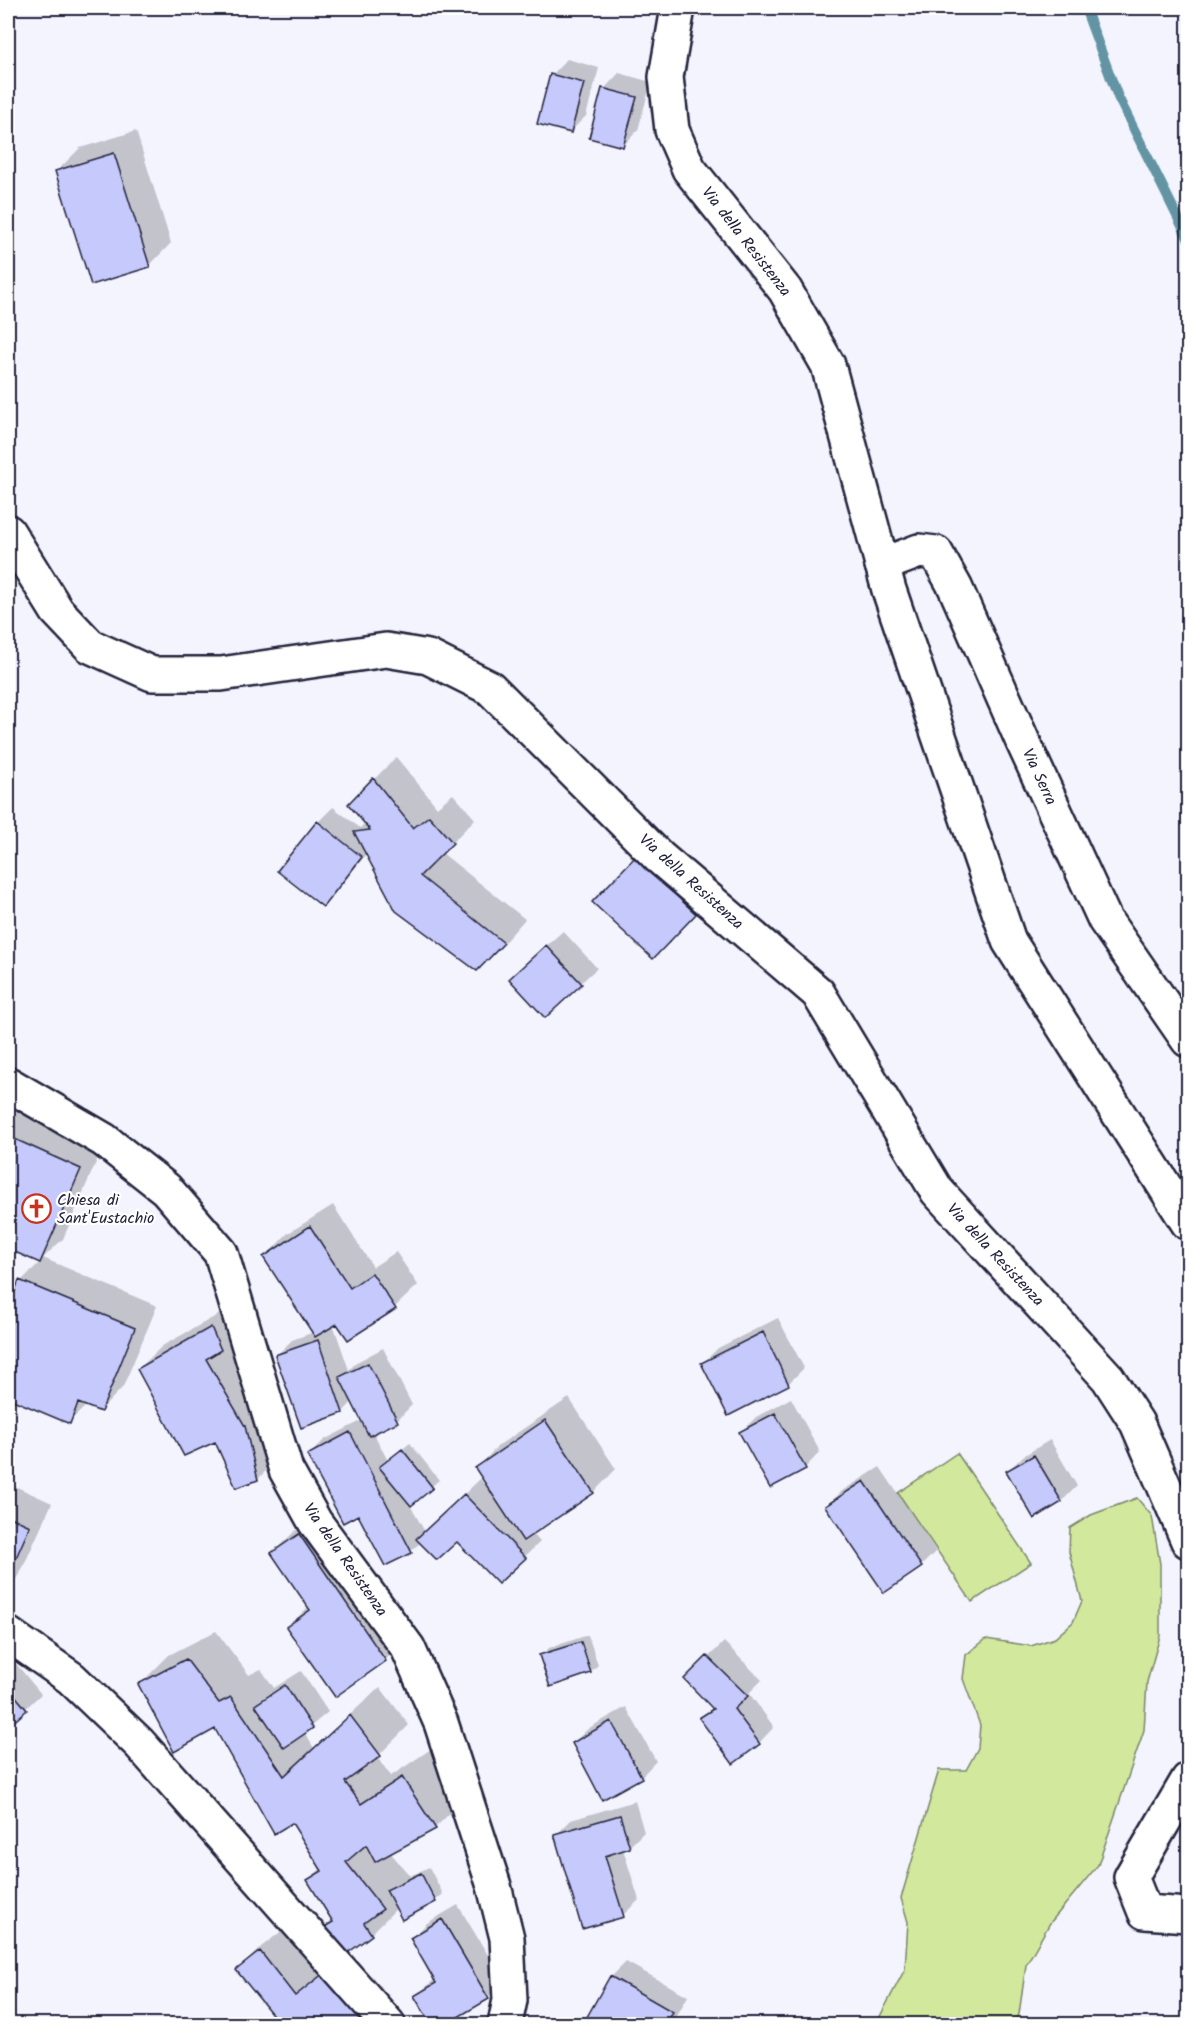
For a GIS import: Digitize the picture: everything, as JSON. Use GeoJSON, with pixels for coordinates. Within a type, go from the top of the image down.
{"type":"FeatureCollection","features":[{"type":"Feature","properties":{"kind":"street","name":"Via della Resistenza"},"geometry":{"type":"LineString","coordinates":[[678,8],[666,77],[672,130],[689,169],[785,290],[828,365],[889,590],[1009,941],[1188,1223]]}},
{"type":"Feature","properties":{"kind":"street","name":"Via della Resistenza"},"geometry":{"type":"LineString","coordinates":[[8,532],[57,611],[90,646],[152,674],[221,674],[386,650],[428,657],[490,688],[659,857],[818,993],[937,1191],[1108,1378],[1137,1423],[1188,1541]]}},
{"type":"Feature","properties":{"kind":"street","name":"Via Serra"},"geometry":{"type":"LineString","coordinates":[[882,565],[919,551],[936,553],[955,587],[1105,920],[1188,1040]]}},
{"type":"Feature","properties":{"kind":"street","name":"Via della Resistenza"},"geometry":{"type":"LineString","coordinates":[[8,1084],[104,1140],[166,1189],[221,1253],[286,1470],[315,1522],[408,1648],[441,1723],[494,1886],[507,1938],[510,2000],[505,2025]]}},
{"type":"Feature","properties":{"kind":"street"},"geometry":{"type":"LineString","coordinates":[[8,1634],[71,1678],[139,1743],[388,2025]]}},
{"type":"Feature","properties":{"kind":"street"},"geometry":{"type":"LineString","coordinates":[[1188,1780],[1131,1876],[1145,1912],[1188,1914]]}},
{"type":"Feature","properties":{"kind":"green space"},"geometry":{"type":"Polygon","coordinates":[[[957,1453],[1031,1563],[972,1602],[898,1493],[957,1453]]]}},
{"type":"Feature","properties":{"kind":"green space"},"geometry":{"type":"Polygon","coordinates":[[[1137,1498],[1152,1516],[1160,1564],[1160,1636],[1147,1682],[1144,1730],[1098,1865],[1050,1923],[1026,1965],[1019,2014],[1015,2024],[876,2024],[905,1969],[908,1922],[901,1898],[939,1770],[966,1770],[978,1748],[980,1725],[963,1679],[966,1655],[986,1639],[1031,1646],[1055,1638],[1073,1622],[1082,1601],[1069,1552],[1070,1528],[1091,1515],[1137,1498]]]}},
{"type":"Feature","properties":{"kind":"building"},"geometry":{"type":"Polygon","coordinates":[[[550,74],[584,83],[571,133],[537,124],[550,74]]]}},
{"type":"Feature","properties":{"kind":"building"},"geometry":{"type":"Polygon","coordinates":[[[602,88],[637,97],[623,147],[589,138],[602,88]]]}},
{"type":"Feature","properties":{"kind":"building"},"geometry":{"type":"Polygon","coordinates":[[[114,153],[150,267],[91,285],[55,171],[114,153]]]}},
{"type":"Feature","properties":{"kind":"building"},"geometry":{"type":"Polygon","coordinates":[[[373,778],[413,828],[429,816],[453,843],[420,876],[504,943],[477,971],[396,911],[354,832],[370,830],[348,804],[373,778]]]}},
{"type":"Feature","properties":{"kind":"building"},"geometry":{"type":"Polygon","coordinates":[[[317,821],[362,857],[323,907],[277,871],[317,821]]]}},
{"type":"Feature","properties":{"kind":"building"},"geometry":{"type":"Polygon","coordinates":[[[635,857],[696,914],[653,959],[592,902],[635,857]]]}},
{"type":"Feature","properties":{"kind":"building"},"geometry":{"type":"Polygon","coordinates":[[[546,945],[582,984],[545,1018],[509,979],[546,945]]]}},
{"type":"Feature","properties":{"kind":"building","name":"Chiesa di Sant'Eustachio"},"geometry":{"type":"Polygon","coordinates":[[[8,1136],[81,1169],[40,1263],[8,1249],[8,1136]]]}},
{"type":"Feature","properties":{"kind":"building"},"geometry":{"type":"Polygon","coordinates":[[[310,1226],[350,1288],[372,1273],[396,1309],[348,1340],[337,1324],[315,1337],[263,1257],[310,1226]]]}},
{"type":"Feature","properties":{"kind":"building"},"geometry":{"type":"Polygon","coordinates":[[[19,1280],[135,1328],[101,1412],[78,1403],[70,1424],[8,1398],[8,1309],[19,1280]]]}},
{"type":"Feature","properties":{"kind":"building"},"geometry":{"type":"Polygon","coordinates":[[[211,1327],[221,1350],[206,1359],[245,1426],[258,1480],[236,1488],[215,1442],[184,1456],[137,1369],[211,1327]]]}},
{"type":"Feature","properties":{"kind":"building"},"geometry":{"type":"Polygon","coordinates":[[[763,1332],[789,1385],[728,1416],[701,1363],[763,1332]]]}},
{"type":"Feature","properties":{"kind":"building"},"geometry":{"type":"Polygon","coordinates":[[[318,1340],[343,1413],[301,1428],[275,1355],[318,1340]]]}},
{"type":"Feature","properties":{"kind":"building"},"geometry":{"type":"Polygon","coordinates":[[[368,1363],[398,1422],[369,1436],[339,1377],[368,1363]]]}},
{"type":"Feature","properties":{"kind":"building"},"geometry":{"type":"Polygon","coordinates":[[[775,1413],[806,1469],[770,1488],[739,1432],[775,1413]]]}},
{"type":"Feature","properties":{"kind":"building"},"geometry":{"type":"Polygon","coordinates":[[[545,1420],[594,1493],[523,1541],[475,1468],[545,1420]]]}},
{"type":"Feature","properties":{"kind":"building"},"geometry":{"type":"Polygon","coordinates":[[[350,1432],[412,1553],[385,1566],[358,1515],[343,1523],[307,1455],[350,1432]]]}},
{"type":"Feature","properties":{"kind":"building"},"geometry":{"type":"Polygon","coordinates":[[[402,1449],[433,1488],[411,1506],[379,1467],[402,1449]]]}},
{"type":"Feature","properties":{"kind":"building"},"geometry":{"type":"Polygon","coordinates":[[[1034,1455],[1062,1502],[1034,1519],[1006,1471],[1034,1455]]]}},
{"type":"Feature","properties":{"kind":"building"},"geometry":{"type":"Polygon","coordinates":[[[864,1481],[922,1567],[884,1593],[825,1506],[864,1481]]]}},
{"type":"Feature","properties":{"kind":"building"},"geometry":{"type":"Polygon","coordinates":[[[464,1494],[526,1558],[498,1584],[457,1542],[437,1560],[416,1539],[464,1494]]]}},
{"type":"Feature","properties":{"kind":"building"},"geometry":{"type":"Polygon","coordinates":[[[8,1516],[30,1526],[8,1576],[8,1516]]]}},
{"type":"Feature","properties":{"kind":"building"},"geometry":{"type":"Polygon","coordinates":[[[299,1534],[386,1661],[335,1697],[286,1627],[310,1610],[271,1553],[299,1534]]]}},
{"type":"Feature","properties":{"kind":"building"},"geometry":{"type":"Polygon","coordinates":[[[581,1642],[591,1673],[550,1687],[539,1655],[581,1642]]]}},
{"type":"Feature","properties":{"kind":"building"},"geometry":{"type":"Polygon","coordinates":[[[707,1656],[748,1696],[734,1709],[760,1744],[733,1764],[699,1718],[713,1709],[684,1679],[707,1656]]]}},
{"type":"Feature","properties":{"kind":"building"},"geometry":{"type":"Polygon","coordinates":[[[186,1659],[219,1703],[231,1697],[284,1776],[350,1715],[381,1756],[345,1782],[361,1804],[402,1777],[436,1829],[375,1862],[366,1845],[346,1862],[383,1909],[364,1923],[372,1935],[342,1957],[321,1929],[333,1922],[307,1880],[322,1871],[292,1823],[274,1834],[215,1729],[174,1752],[138,1684],[186,1659]]]}},
{"type":"Feature","properties":{"kind":"building"},"geometry":{"type":"Polygon","coordinates":[[[285,1685],[313,1728],[284,1748],[255,1705],[285,1685]]]}},
{"type":"Feature","properties":{"kind":"building"},"geometry":{"type":"Polygon","coordinates":[[[8,1687],[27,1710],[8,1727],[8,1687]]]}},
{"type":"Feature","properties":{"kind":"building"},"geometry":{"type":"Polygon","coordinates":[[[611,1721],[642,1778],[602,1800],[572,1743],[611,1721]]]}},
{"type":"Feature","properties":{"kind":"building"},"geometry":{"type":"Polygon","coordinates":[[[620,1815],[630,1848],[605,1856],[624,1917],[582,1929],[554,1834],[620,1815]]]}},
{"type":"Feature","properties":{"kind":"building"},"geometry":{"type":"Polygon","coordinates":[[[421,1873],[436,1902],[402,1920],[386,1890],[421,1873]]]}},
{"type":"Feature","properties":{"kind":"building"},"geometry":{"type":"Polygon","coordinates":[[[442,1919],[489,1999],[446,2024],[431,2024],[414,1996],[436,1983],[410,1938],[442,1919]]]}},
{"type":"Feature","properties":{"kind":"building"},"geometry":{"type":"Polygon","coordinates":[[[260,1951],[295,1996],[324,1973],[365,2024],[280,2024],[236,1970],[260,1951]]]}},
{"type":"Feature","properties":{"kind":"building"},"geometry":{"type":"Polygon","coordinates":[[[610,1976],[673,2012],[666,2024],[583,2024],[610,1976]]]}},
{"type":"Feature","properties":{"kind":"waterway"},"geometry":{"type":"LineString","coordinates":[[1085,8],[1118,97],[1188,238]]}},
{"type":"Feature","properties":{"kind":"place","name":"Chiesa di Sant'Eustachio"},"geometry":{"type":"Point","coordinates":[36,1209]}}]}
